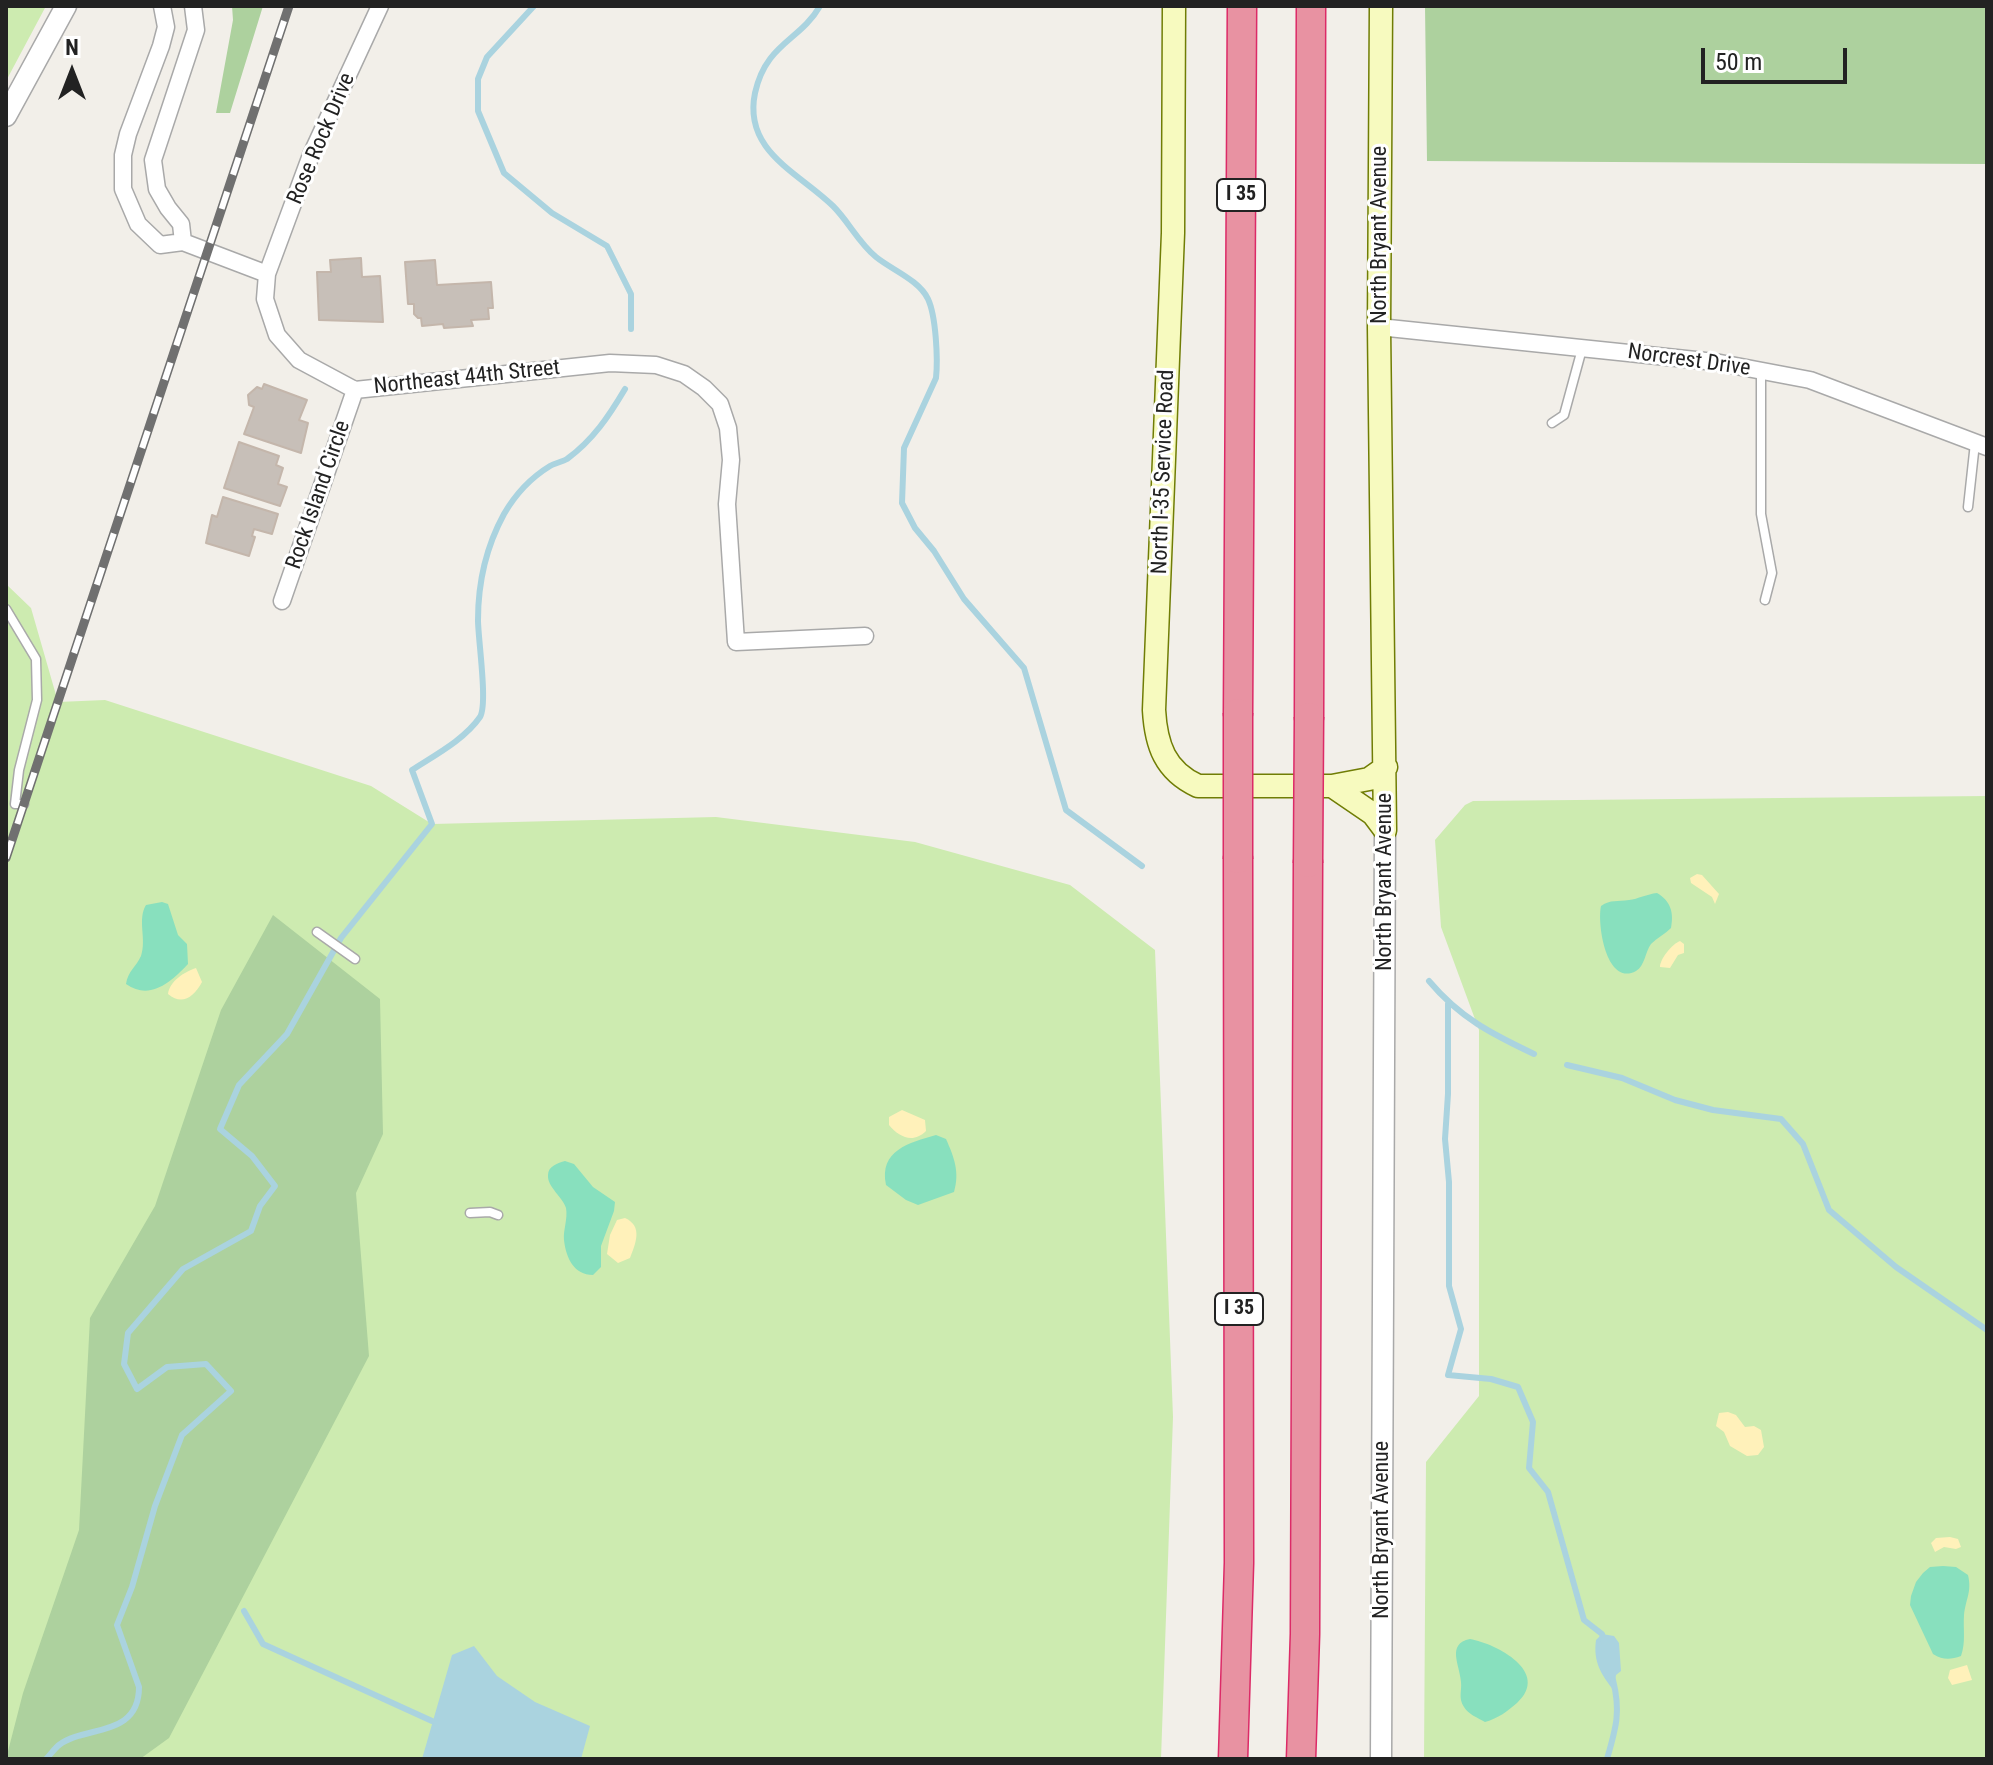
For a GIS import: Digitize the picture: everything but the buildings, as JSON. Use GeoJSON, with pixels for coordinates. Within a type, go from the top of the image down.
{"type":"FeatureCollection","features":[{"type":"Feature","properties":{"kind":"highway","name":"I 35"},"geometry":{"type":"LineString","coordinates":[[1233,1759],[1239,1563],[1238,713],[1242,6]]}},
{"type":"Feature","properties":{"kind":"highway"},"geometry":{"type":"LineString","coordinates":[[1301,1759],[1305,1618],[1311,6]]}},
{"type":"Feature","properties":{"kind":"main road","name":"North I-35 Service Road"},"geometry":{"type":"LineString","coordinates":[[1174,6],[1173,233],[1155,733],[1172,769],[1198,786],[1332,786],[1369,779],[1386,767]]}},
{"type":"Feature","properties":{"kind":"main road","name":"North Bryant Avenue"},"geometry":{"type":"LineString","coordinates":[[1381,6],[1379,327],[1385,830]]}},
{"type":"Feature","properties":{"kind":"main road"},"geometry":{"type":"LineString","coordinates":[[1332,786],[1373,814],[1385,830]]}},
{"type":"Feature","properties":{"kind":"street"},"geometry":{"type":"LineString","coordinates":[[6,116],[66,6]]}},
{"type":"Feature","properties":{"kind":"street"},"geometry":{"type":"LineString","coordinates":[[162,6],[166,27],[123,155],[123,189],[138,224],[160,245],[183,242],[267,274]]}},
{"type":"Feature","properties":{"kind":"street"},"geometry":{"type":"LineString","coordinates":[[183,242],[181,224],[157,189],[153,160],[196,30],[193,6]]}},
{"type":"Feature","properties":{"kind":"street","name":"Rose Rock Drive"},"geometry":{"type":"LineString","coordinates":[[267,274],[311,155],[380,6]]}},
{"type":"Feature","properties":{"kind":"street"},"geometry":{"type":"LineString","coordinates":[[166,27],[196,30]]}},
{"type":"Feature","properties":{"kind":"street"},"geometry":{"type":"LineString","coordinates":[[153,67],[180,77]]}},
{"type":"Feature","properties":{"kind":"street"},"geometry":{"type":"LineString","coordinates":[[123,155],[153,160]]}},
{"type":"Feature","properties":{"kind":"street","name":"Northeast 44th Street"},"geometry":{"type":"LineString","coordinates":[[267,274],[265,299],[277,335],[299,360],[355,390],[610,363],[656,365],[684,374],[720,404],[728,428],[731,460],[727,504],[736,642],[865,636]]}},
{"type":"Feature","properties":{"kind":"street","name":"Norcrest Drive"},"geometry":{"type":"LineString","coordinates":[[1379,327],[1715,362],[1810,380],[1981,445]]}},
{"type":"Feature","properties":{"kind":"street","name":"Rock Island Circle"},"geometry":{"type":"LineString","coordinates":[[282,601],[355,390]]}},
{"type":"Feature","properties":{"kind":"street","name":"North Bryant Avenue"},"geometry":{"type":"LineString","coordinates":[[1381,1759],[1385,830]]}},
{"type":"Feature","properties":{"kind":"lane"},"geometry":{"type":"LineString","coordinates":[[1552,423],[1564,415],[1582,348]]}},
{"type":"Feature","properties":{"kind":"lane"},"geometry":{"type":"LineString","coordinates":[[1761,371],[1761,514],[1772,573],[1765,600]]}},
{"type":"Feature","properties":{"kind":"lane"},"geometry":{"type":"LineString","coordinates":[[1968,507],[1981,445]]}},
{"type":"Feature","properties":{"kind":"lane"},"geometry":{"type":"LineString","coordinates":[[6,609],[36,659],[37,700],[19,770],[15,804],[24,804]]}},
{"type":"Feature","properties":{"kind":"lane"},"geometry":{"type":"LineString","coordinates":[[317,932],[355,959]]}},
{"type":"Feature","properties":{"kind":"lane"},"geometry":{"type":"LineString","coordinates":[[470,1213],[490,1212],[498,1215]]}},
{"type":"Feature","properties":{"kind":"green space"},"geometry":{"type":"Polygon","coordinates":[[[6,6],[46,6],[6,81],[6,6]]]}},
{"type":"Feature","properties":{"kind":"green space"},"geometry":{"type":"Polygon","coordinates":[[[232,6],[263,6],[230,113],[216,113],[233,20],[232,6]]]}},
{"type":"Feature","properties":{"kind":"green space"},"geometry":{"type":"Polygon","coordinates":[[[1425,6],[1987,6],[1987,164],[1427,161],[1425,6]]]}},
{"type":"Feature","properties":{"kind":"green space"},"geometry":{"type":"Polygon","coordinates":[[[6,584],[31,608],[58,702],[105,700],[371,786],[432,824],[716,817],[915,842],[1070,885],[1155,950],[1173,1417],[1161,1759],[6,1759],[6,584]]]}},
{"type":"Feature","properties":{"kind":"green space"},"geometry":{"type":"Polygon","coordinates":[[[1987,796],[1987,1759],[1424,1759],[1426,1462],[1479,1396],[1479,1030],[1441,927],[1435,840],[1465,805],[1473,801],[1987,796]]]}},
{"type":"Feature","properties":{"kind":"green space"},"geometry":{"type":"Polygon","coordinates":[[[1657,893],[1670,908],[1671,928],[1651,944],[1639,969],[1626,973],[1617,970],[1602,938],[1601,906],[1657,893]]]}},
{"type":"Feature","properties":{"kind":"green space"},"geometry":{"type":"Polygon","coordinates":[[[168,904],[178,935],[187,944],[188,964],[160,987],[143,991],[135,989],[126,984],[143,950],[143,911],[146,905],[168,904]]]}},
{"type":"Feature","properties":{"kind":"green space"},"geometry":{"type":"Polygon","coordinates":[[[273,915],[380,999],[383,1134],[356,1193],[369,1356],[169,1738],[140,1759],[6,1759],[23,1693],[79,1530],[90,1318],[155,1206],[221,1010],[273,915]]]}},
{"type":"Feature","properties":{"kind":"green space"},"geometry":{"type":"Polygon","coordinates":[[[936,1135],[946,1139],[954,1158],[954,1192],[918,1205],[886,1185],[887,1164],[906,1145],[936,1135]]]}},
{"type":"Feature","properties":{"kind":"green space"},"geometry":{"type":"Polygon","coordinates":[[[565,1161],[574,1164],[593,1187],[615,1202],[601,1246],[601,1267],[593,1275],[576,1269],[569,1259],[564,1240],[566,1208],[548,1179],[552,1167],[565,1161]]]}},
{"type":"Feature","properties":{"kind":"green space"},"geometry":{"type":"Polygon","coordinates":[[[1930,1567],[1956,1567],[1968,1575],[1969,1581],[1963,1651],[1961,1656],[1950,1659],[1933,1654],[1910,1605],[1916,1582],[1923,1573],[1930,1567]]]}},
{"type":"Feature","properties":{"kind":"green space"},"geometry":{"type":"Polygon","coordinates":[[[1470,1639],[1506,1653],[1524,1670],[1528,1681],[1526,1692],[1517,1703],[1485,1722],[1468,1712],[1461,1701],[1456,1650],[1458,1645],[1470,1639]]]}},
{"type":"Feature","properties":{"kind":"sand"},"geometry":{"type":"Polygon","coordinates":[[[1702,875],[1719,894],[1715,904],[1712,897],[1691,883],[1690,878],[1702,875]]]}},
{"type":"Feature","properties":{"kind":"sand"},"geometry":{"type":"Polygon","coordinates":[[[1680,941],[1684,944],[1684,953],[1678,955],[1670,968],[1660,967],[1667,952],[1680,941]]]}},
{"type":"Feature","properties":{"kind":"sand"},"geometry":{"type":"Polygon","coordinates":[[[196,968],[202,982],[191,996],[178,999],[168,994],[178,978],[196,968]]]}},
{"type":"Feature","properties":{"kind":"sand"},"geometry":{"type":"Polygon","coordinates":[[[902,1110],[925,1120],[926,1131],[911,1138],[893,1129],[889,1125],[889,1117],[902,1110]]]}},
{"type":"Feature","properties":{"kind":"sand"},"geometry":{"type":"Polygon","coordinates":[[[625,1218],[636,1230],[636,1241],[630,1258],[618,1263],[607,1254],[610,1235],[617,1220],[625,1218]]]}},
{"type":"Feature","properties":{"kind":"sand"},"geometry":{"type":"Polygon","coordinates":[[[1719,1413],[1736,1415],[1745,1427],[1754,1426],[1761,1430],[1764,1447],[1758,1455],[1747,1456],[1730,1446],[1724,1432],[1716,1426],[1719,1413]]]}},
{"type":"Feature","properties":{"kind":"sand"},"geometry":{"type":"Polygon","coordinates":[[[1936,1538],[1958,1539],[1961,1547],[1944,1547],[1935,1552],[1931,1543],[1936,1538]]]}},
{"type":"Feature","properties":{"kind":"sand"},"geometry":{"type":"Polygon","coordinates":[[[1967,1665],[1972,1680],[1952,1685],[1948,1678],[1950,1670],[1967,1665]]]}},
{"type":"Feature","properties":{"kind":"water"},"geometry":{"type":"Polygon","coordinates":[[[1602,1634],[1614,1636],[1619,1643],[1621,1671],[1616,1675],[1614,1691],[1597,1661],[1596,1640],[1602,1634]]]}},
{"type":"Feature","properties":{"kind":"water"},"geometry":{"type":"Polygon","coordinates":[[[474,1646],[497,1676],[535,1702],[590,1726],[581,1759],[422,1759],[452,1655],[474,1646]]]}},
{"type":"Feature","properties":{"kind":"waterway"},"geometry":{"type":"LineString","coordinates":[[534,6],[487,57],[478,79],[478,111],[504,173],[552,213],[607,246],[631,294],[631,329]]}},
{"type":"Feature","properties":{"kind":"waterway"},"geometry":{"type":"LineString","coordinates":[[820,6],[812,18],[775,53],[760,76],[753,113],[757,130],[776,158],[833,206],[870,251],[912,281],[928,299],[936,338],[936,378],[904,448],[902,503],[915,528],[934,551],[964,599],[1024,668],[1066,810],[1142,866]]}},
{"type":"Feature","properties":{"kind":"waterway"},"geometry":{"type":"LineString","coordinates":[[46,1759],[57,1746],[70,1739],[121,1722],[137,1703],[139,1687],[117,1625],[132,1587],[155,1506],[182,1435],[231,1391],[206,1364],[167,1367],[137,1389],[124,1364],[128,1333],[183,1269],[251,1231],[260,1206],[275,1186],[252,1156],[220,1129],[239,1085],[287,1034],[341,938],[432,824],[412,770],[458,740],[480,717],[483,699],[478,620],[480,592],[488,552],[504,514],[537,475],[567,459],[593,436],[625,389]]}},
{"type":"Feature","properties":{"kind":"waterway"},"geometry":{"type":"LineString","coordinates":[[1429,981],[1477,1024],[1534,1054]]}},
{"type":"Feature","properties":{"kind":"waterway"},"geometry":{"type":"LineString","coordinates":[[1448,1004],[1445,1139],[1449,1182],[1449,1286],[1461,1329],[1448,1375],[1491,1379],[1518,1387],[1533,1422],[1529,1468],[1548,1492],[1584,1620],[1602,1634],[1604,1642]]}},
{"type":"Feature","properties":{"kind":"waterway"},"geometry":{"type":"LineString","coordinates":[[1567,1065],[1622,1078],[1675,1100],[1713,1110],[1781,1119],[1803,1144],[1829,1210],[1896,1267],[1987,1330]]}},
{"type":"Feature","properties":{"kind":"waterway"},"geometry":{"type":"LineString","coordinates":[[244,1611],[263,1644],[432,1721]]}},
{"type":"Feature","properties":{"kind":"waterway"},"geometry":{"type":"LineString","coordinates":[[1607,1759],[1616,1720],[1617,1701],[1613,1680]]}},
{"type":"Feature","properties":{"kind":"railway"},"geometry":{"type":"LineString","coordinates":[[6,858],[289,6]]}}]}
